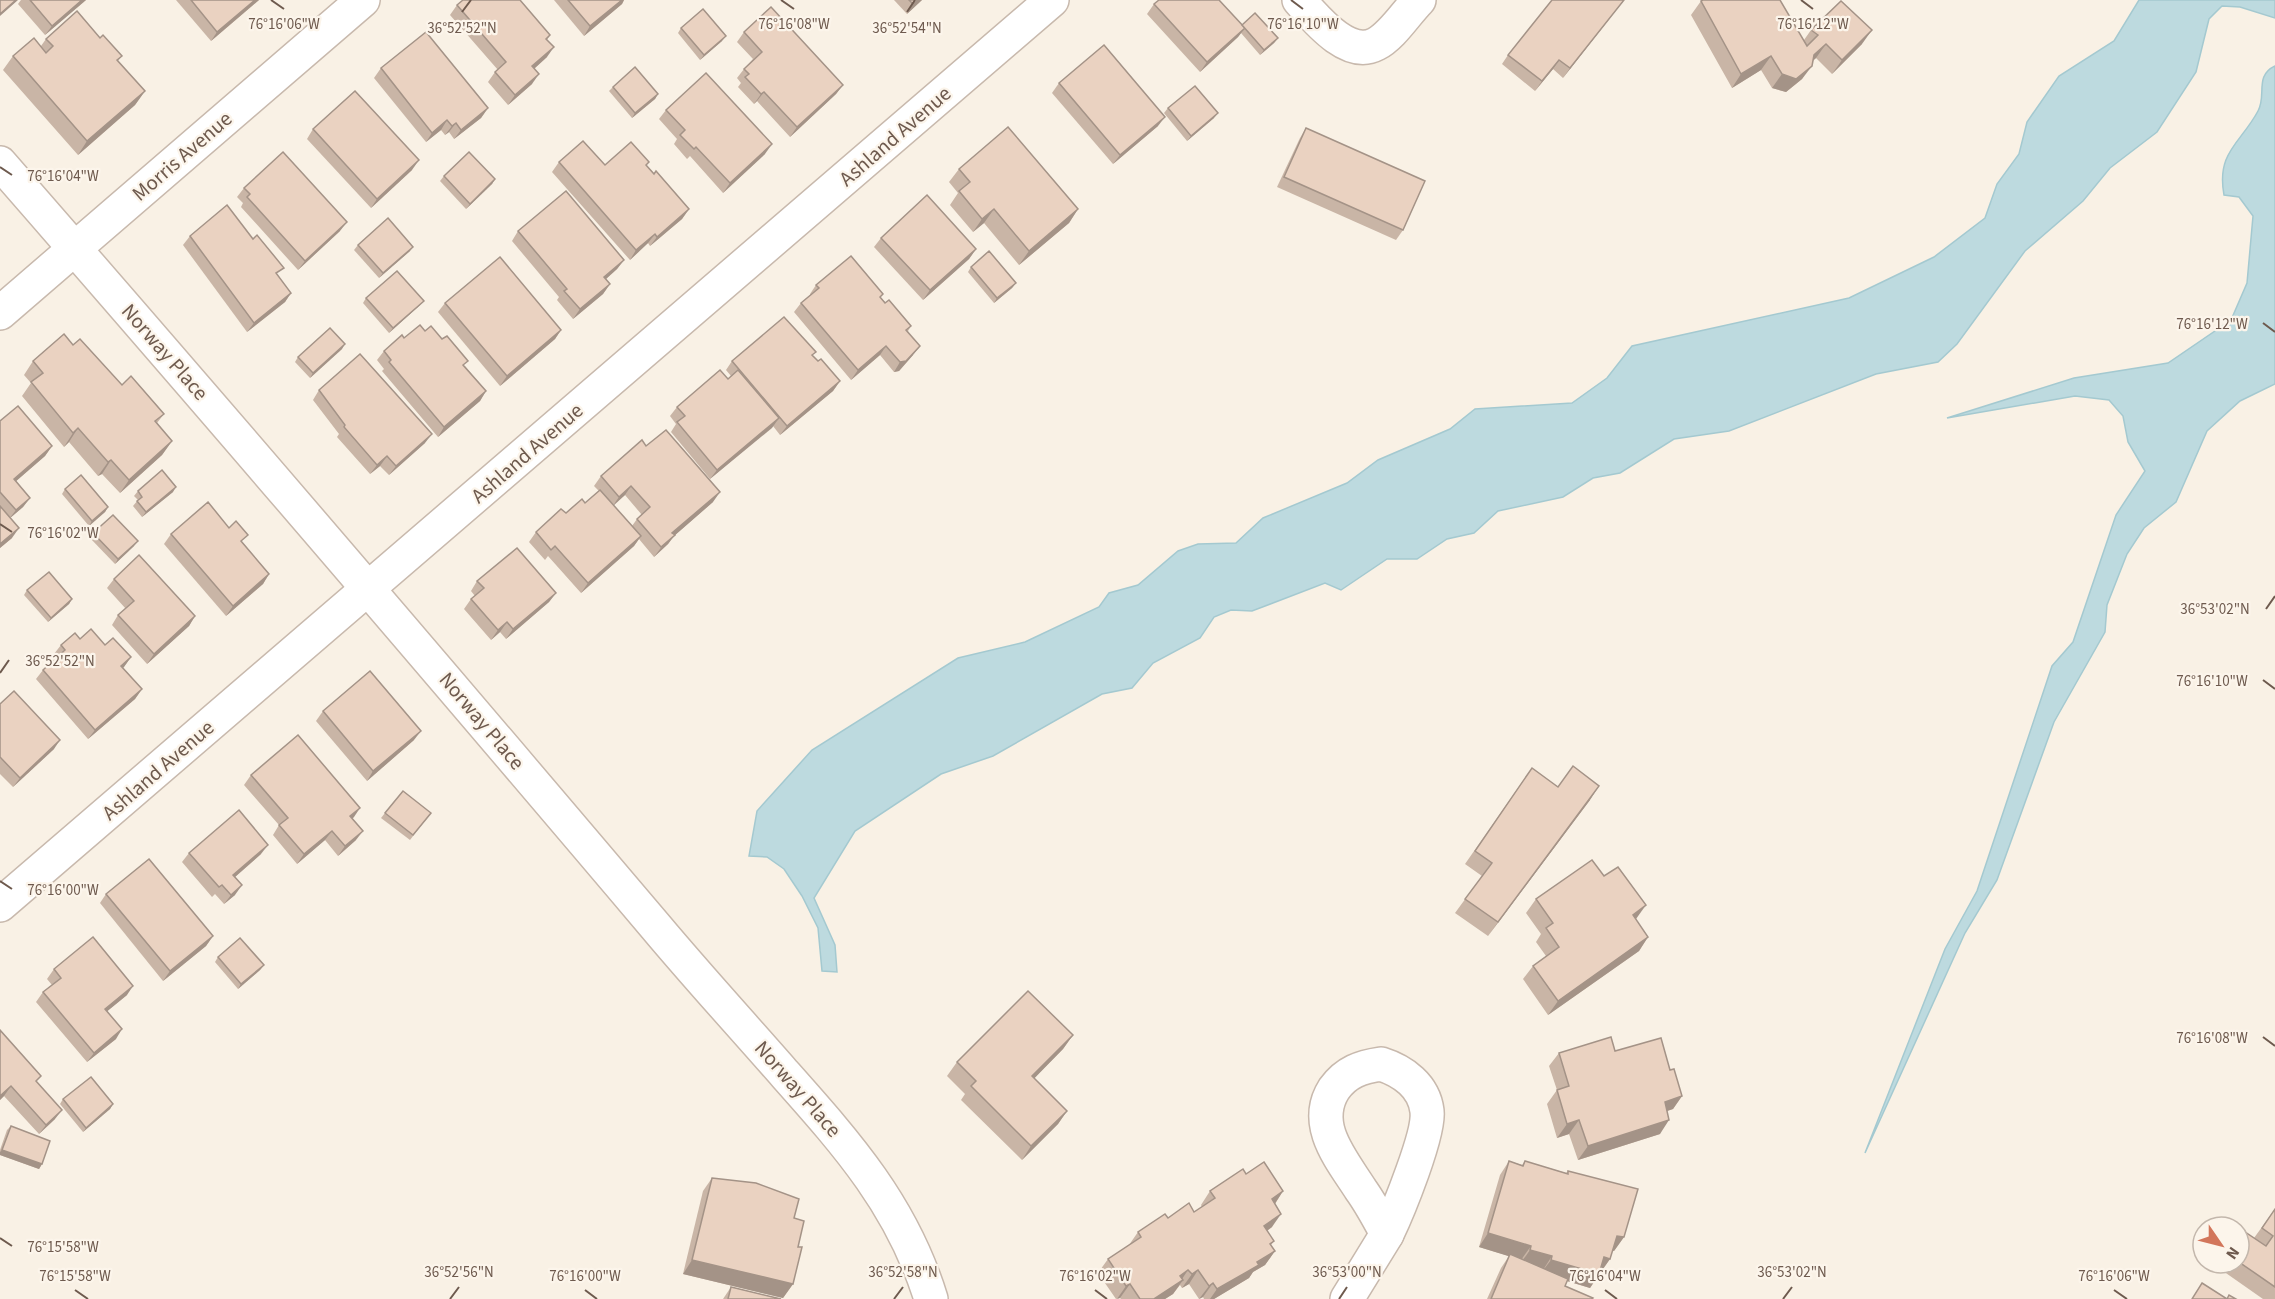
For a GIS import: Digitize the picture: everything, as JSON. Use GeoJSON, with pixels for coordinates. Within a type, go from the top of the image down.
{"type":"FeatureCollection","features":[{"type":"Feature","properties":{"kind":"street","name":"Morris Avenue"},"geometry":{"type":"LineString","coordinates":[[0,313],[363,0]]}},
{"type":"Feature","properties":{"kind":"street","name":"Ashland Avenue"},"geometry":{"type":"LineString","coordinates":[[0,904],[1052,0]]}},
{"type":"Feature","properties":{"kind":"street"},"geometry":{"type":"LineString","coordinates":[[1299,0],[1345,43],[1358,48],[1375,45],[1419,0]]}},
{"type":"Feature","properties":{"kind":"street","name":"Norway Place"},"geometry":{"type":"LineString","coordinates":[[0,163],[370,588],[675,950],[857,1155],[894,1212],[924,1274],[932,1299]]}},
{"type":"Feature","properties":{"kind":"street"},"geometry":{"type":"LineString","coordinates":[[1347,1299],[1387,1234],[1402,1202],[1425,1128],[1427,1111],[1418,1086],[1398,1069],[1381,1064],[1359,1067],[1340,1080],[1328,1099],[1325,1122],[1331,1144],[1387,1234]]}},
{"type":"Feature","properties":{"kind":"water"},"geometry":{"type":"Polygon","coordinates":[[[2139,0],[2275,0],[2275,18],[2240,7],[2222,6],[2209,19],[2196,72],[2157,132],[2110,168],[2083,201],[2025,251],[1957,344],[1938,362],[1876,374],[1729,431],[1674,439],[1620,473],[1593,478],[1563,497],[1498,511],[1474,533],[1447,539],[1417,559],[1387,559],[1341,590],[1325,583],[1252,611],[1231,610],[1214,617],[1200,638],[1153,663],[1132,688],[1102,694],[993,756],[941,774],[855,831],[814,898],[835,945],[837,972],[822,971],[818,928],[802,896],[784,869],[767,857],[749,856],[757,811],[812,750],[958,658],[1025,642],[1099,607],[1109,593],[1138,585],[1178,551],[1198,544],[1236,543],[1263,518],[1347,483],[1378,460],[1450,429],[1475,409],[1572,403],[1607,378],[1632,346],[1849,298],[1934,257],[1985,218],[1997,184],[2019,154],[2027,122],[2059,76],[2114,41],[2139,0]]]}},
{"type":"Feature","properties":{"kind":"water"},"geometry":{"type":"Polygon","coordinates":[[[2275,66],[2275,384],[2240,401],[2207,431],[2176,502],[2144,528],[2127,554],[2107,605],[2105,632],[2054,722],[1997,880],[1965,933],[1865,1153],[1945,949],[1977,891],[2052,666],[2073,642],[2116,515],[2145,471],[2128,442],[2123,416],[2109,400],[2075,396],[1947,418],[2074,378],[2168,363],[2231,320],[2247,283],[2253,216],[2239,197],[2224,195],[2222,180],[2224,168],[2232,149],[2258,111],[2265,75],[2275,66]]]}},
{"type":"Feature","properties":{"kind":"building"},"geometry":{"type":"Polygon","coordinates":[[[0,0],[16,0],[0,14],[0,0]]]}},
{"type":"Feature","properties":{"kind":"building"},"geometry":{"type":"Polygon","coordinates":[[[30,0],[82,0],[52,26],[30,0]]]}},
{"type":"Feature","properties":{"kind":"building"},"geometry":{"type":"Polygon","coordinates":[[[191,0],[255,0],[217,32],[191,0]]]}},
{"type":"Feature","properties":{"kind":"building"},"geometry":{"type":"Polygon","coordinates":[[[463,0],[520,0],[550,35],[546,39],[554,47],[532,66],[539,74],[515,95],[495,72],[506,62],[457,5],[463,0]]]}},
{"type":"Feature","properties":{"kind":"building"},"geometry":{"type":"Polygon","coordinates":[[[568,0],[622,0],[590,26],[568,0]]]}},
{"type":"Feature","properties":{"kind":"building"},"geometry":{"type":"Polygon","coordinates":[[[1159,0],[1219,0],[1245,28],[1207,62],[1154,4],[1159,0]]]}},
{"type":"Feature","properties":{"kind":"building"},"geometry":{"type":"Polygon","coordinates":[[[1552,0],[1624,0],[1570,68],[1559,60],[1542,81],[1508,55],[1552,0]]]}},
{"type":"Feature","properties":{"kind":"building"},"geometry":{"type":"Polygon","coordinates":[[[1780,0],[1807,46],[1818,35],[1811,30],[1841,1],[1872,30],[1842,60],[1826,44],[1814,55],[1812,66],[1796,79],[1782,74],[1771,56],[1741,74],[1701,1],[1780,0]]]}},
{"type":"Feature","properties":{"kind":"building"},"geometry":{"type":"Polygon","coordinates":[[[771,7],[843,85],[797,127],[764,92],[761,94],[745,77],[749,74],[744,69],[762,52],[744,32],[771,7]]]}},
{"type":"Feature","properties":{"kind":"building"},"geometry":{"type":"Polygon","coordinates":[[[703,9],[726,36],[704,55],[681,28],[703,9]]]}},
{"type":"Feature","properties":{"kind":"building"},"geometry":{"type":"Polygon","coordinates":[[[77,11],[100,38],[103,35],[122,56],[117,60],[145,91],[87,141],[13,56],[34,38],[46,53],[53,46],[46,39],[77,11]]]}},
{"type":"Feature","properties":{"kind":"building"},"geometry":{"type":"Polygon","coordinates":[[[1255,13],[1278,38],[1264,50],[1242,25],[1255,13]]]}},
{"type":"Feature","properties":{"kind":"building"},"geometry":{"type":"Polygon","coordinates":[[[426,32],[488,108],[461,130],[456,123],[452,126],[447,120],[432,133],[381,68],[426,32]]]}},
{"type":"Feature","properties":{"kind":"building"},"geometry":{"type":"Polygon","coordinates":[[[1104,45],[1165,117],[1120,155],[1059,83],[1104,45]]]}},
{"type":"Feature","properties":{"kind":"building"},"geometry":{"type":"Polygon","coordinates":[[[635,67],[658,94],[635,113],[613,87],[635,67]]]}},
{"type":"Feature","properties":{"kind":"building"},"geometry":{"type":"Polygon","coordinates":[[[706,73],[772,144],[730,183],[696,147],[694,149],[680,135],[685,130],[666,110],[706,73]]]}},
{"type":"Feature","properties":{"kind":"building"},"geometry":{"type":"Polygon","coordinates":[[[1195,86],[1218,113],[1191,136],[1168,108],[1195,86]]]}},
{"type":"Feature","properties":{"kind":"building"},"geometry":{"type":"Polygon","coordinates":[[[355,91],[419,160],[377,199],[313,129],[355,91]]]}},
{"type":"Feature","properties":{"kind":"building"},"geometry":{"type":"Polygon","coordinates":[[[1008,127],[1078,209],[1029,251],[994,209],[982,219],[959,191],[970,182],[959,169],[1008,127]]]}},
{"type":"Feature","properties":{"kind":"building"},"geometry":{"type":"Polygon","coordinates":[[[1306,128],[1425,181],[1403,230],[1284,177],[1306,128]]]}},
{"type":"Feature","properties":{"kind":"building"},"geometry":{"type":"Polygon","coordinates":[[[583,141],[605,165],[631,142],[649,162],[646,165],[654,174],[656,171],[689,209],[657,237],[655,234],[636,250],[559,162],[583,141]]]}},
{"type":"Feature","properties":{"kind":"building"},"geometry":{"type":"Polygon","coordinates":[[[283,152],[347,222],[305,261],[247,197],[250,194],[244,188],[283,152]]]}},
{"type":"Feature","properties":{"kind":"building"},"geometry":{"type":"Polygon","coordinates":[[[469,152],[495,179],[470,204],[444,176],[469,152]]]}},
{"type":"Feature","properties":{"kind":"building"},"geometry":{"type":"Polygon","coordinates":[[[566,191],[624,260],[604,277],[610,284],[580,309],[564,291],[567,289],[518,231],[566,191]]]}},
{"type":"Feature","properties":{"kind":"building"},"geometry":{"type":"Polygon","coordinates":[[[927,195],[976,249],[930,290],[881,238],[927,195]]]}},
{"type":"Feature","properties":{"kind":"building"},"geometry":{"type":"Polygon","coordinates":[[[227,205],[253,239],[257,235],[284,268],[276,273],[291,293],[254,323],[190,236],[227,205]]]}},
{"type":"Feature","properties":{"kind":"building"},"geometry":{"type":"Polygon","coordinates":[[[388,218],[413,247],[383,273],[358,245],[388,218]]]}},
{"type":"Feature","properties":{"kind":"building"},"geometry":{"type":"Polygon","coordinates":[[[989,251],[1016,283],[997,298],[971,267],[989,251]]]}},
{"type":"Feature","properties":{"kind":"building"},"geometry":{"type":"Polygon","coordinates":[[[851,256],[883,294],[880,297],[885,303],[889,300],[911,326],[906,330],[920,346],[906,361],[900,362],[886,346],[858,370],[801,303],[819,288],[816,285],[851,256]]]}},
{"type":"Feature","properties":{"kind":"building"},"geometry":{"type":"Polygon","coordinates":[[[500,257],[561,330],[507,376],[445,303],[500,257]]]}},
{"type":"Feature","properties":{"kind":"building"},"geometry":{"type":"Polygon","coordinates":[[[397,271],[424,301],[393,328],[366,298],[397,271]]]}},
{"type":"Feature","properties":{"kind":"building"},"geometry":{"type":"Polygon","coordinates":[[[784,317],[816,352],[812,355],[818,361],[821,359],[840,381],[787,426],[732,361],[784,317]]]}},
{"type":"Feature","properties":{"kind":"building"},"geometry":{"type":"Polygon","coordinates":[[[420,325],[425,331],[431,326],[442,339],[447,336],[468,361],[463,365],[486,391],[444,427],[389,362],[391,360],[384,351],[402,335],[404,338],[420,325]]]}},
{"type":"Feature","properties":{"kind":"building"},"geometry":{"type":"Polygon","coordinates":[[[330,328],[345,344],[313,373],[298,357],[330,328]]]}},
{"type":"Feature","properties":{"kind":"building"},"geometry":{"type":"Polygon","coordinates":[[[64,334],[73,345],[80,339],[122,385],[131,376],[164,414],[155,421],[172,441],[129,480],[111,460],[108,462],[78,428],[73,433],[31,382],[43,373],[33,361],[64,334]]]}},
{"type":"Feature","properties":{"kind":"building"},"geometry":{"type":"Polygon","coordinates":[[[360,354],[432,434],[396,466],[387,456],[377,465],[344,427],[345,425],[319,390],[360,354]]]}},
{"type":"Feature","properties":{"kind":"building"},"geometry":{"type":"Polygon","coordinates":[[[720,370],[728,379],[738,370],[779,418],[717,470],[677,422],[685,416],[677,407],[720,370]]]}},
{"type":"Feature","properties":{"kind":"building"},"geometry":{"type":"Polygon","coordinates":[[[18,406],[52,446],[14,479],[30,498],[16,510],[0,492],[0,421],[18,406]]]}},
{"type":"Feature","properties":{"kind":"building"},"geometry":{"type":"Polygon","coordinates":[[[666,430],[720,492],[672,533],[675,535],[661,547],[637,519],[650,507],[631,486],[619,497],[601,476],[642,440],[646,446],[666,430]]]}},
{"type":"Feature","properties":{"kind":"building"},"geometry":{"type":"Polygon","coordinates":[[[162,470],[176,487],[146,512],[137,501],[142,497],[138,491],[162,470]]]}},
{"type":"Feature","properties":{"kind":"building"},"geometry":{"type":"Polygon","coordinates":[[[81,475],[108,507],[92,521],[65,489],[81,475]]]}},
{"type":"Feature","properties":{"kind":"building"},"geometry":{"type":"Polygon","coordinates":[[[600,490],[641,536],[588,583],[555,546],[551,550],[536,532],[561,509],[566,513],[582,499],[585,503],[600,490]]]}},
{"type":"Feature","properties":{"kind":"building"},"geometry":{"type":"Polygon","coordinates":[[[208,502],[229,528],[236,521],[248,535],[241,541],[269,574],[233,606],[171,534],[208,502]]]}},
{"type":"Feature","properties":{"kind":"building"},"geometry":{"type":"Polygon","coordinates":[[[0,506],[19,528],[0,544],[0,506]]]}},
{"type":"Feature","properties":{"kind":"building"},"geometry":{"type":"Polygon","coordinates":[[[113,515],[138,541],[118,559],[93,533],[113,515]]]}},
{"type":"Feature","properties":{"kind":"building"},"geometry":{"type":"Polygon","coordinates":[[[517,548],[556,593],[513,629],[507,622],[498,630],[471,599],[484,588],[477,581],[517,548]]]}},
{"type":"Feature","properties":{"kind":"building"},"geometry":{"type":"Polygon","coordinates":[[[139,555],[195,616],[154,654],[118,615],[134,601],[114,579],[139,555]]]}},
{"type":"Feature","properties":{"kind":"building"},"geometry":{"type":"Polygon","coordinates":[[[49,572],[72,599],[51,618],[27,590],[49,572]]]}},
{"type":"Feature","properties":{"kind":"building"},"geometry":{"type":"Polygon","coordinates":[[[91,629],[105,645],[113,638],[131,657],[121,666],[142,689],[95,730],[43,670],[65,650],[61,645],[75,633],[80,639],[91,629]]]}},
{"type":"Feature","properties":{"kind":"building"},"geometry":{"type":"Polygon","coordinates":[[[370,671],[421,731],[373,771],[323,711],[370,671]]]}},
{"type":"Feature","properties":{"kind":"building"},"geometry":{"type":"Polygon","coordinates":[[[14,691],[60,740],[20,778],[0,757],[0,704],[14,691]]]}},
{"type":"Feature","properties":{"kind":"building"},"geometry":{"type":"Polygon","coordinates":[[[298,735],[360,808],[350,816],[363,831],[345,846],[332,831],[304,854],[279,825],[288,818],[251,775],[298,735]]]}},
{"type":"Feature","properties":{"kind":"building"},"geometry":{"type":"Polygon","coordinates":[[[1573,766],[1599,786],[1498,922],[1465,899],[1492,863],[1475,851],[1532,768],[1558,787],[1573,766]]]}},
{"type":"Feature","properties":{"kind":"building"},"geometry":{"type":"Polygon","coordinates":[[[403,791],[431,813],[413,835],[385,813],[403,791]]]}},
{"type":"Feature","properties":{"kind":"building"},"geometry":{"type":"Polygon","coordinates":[[[239,810],[268,845],[233,875],[242,885],[231,895],[222,885],[219,887],[189,853],[239,810]]]}},
{"type":"Feature","properties":{"kind":"building"},"geometry":{"type":"Polygon","coordinates":[[[149,859],[213,936],[170,971],[106,894],[149,859]]]}},
{"type":"Feature","properties":{"kind":"building"},"geometry":{"type":"Polygon","coordinates":[[[1592,860],[1604,876],[1618,867],[1646,905],[1633,915],[1648,937],[1558,1001],[1533,966],[1559,947],[1546,928],[1553,923],[1536,899],[1592,860]]]}},
{"type":"Feature","properties":{"kind":"building"},"geometry":{"type":"Polygon","coordinates":[[[93,937],[133,986],[105,1009],[122,1029],[94,1053],[43,992],[61,978],[54,969],[93,937]]]}},
{"type":"Feature","properties":{"kind":"building"},"geometry":{"type":"Polygon","coordinates":[[[240,938],[264,965],[241,984],[218,957],[240,938]]]}},
{"type":"Feature","properties":{"kind":"building"},"geometry":{"type":"Polygon","coordinates":[[[1028,991],[1073,1035],[1032,1076],[1067,1111],[1031,1146],[971,1086],[976,1081],[957,1062],[1028,991]]]}},
{"type":"Feature","properties":{"kind":"building"},"geometry":{"type":"Polygon","coordinates":[[[0,1030],[41,1076],[36,1081],[62,1110],[46,1125],[11,1086],[0,1096],[0,1030]]]}},
{"type":"Feature","properties":{"kind":"building"},"geometry":{"type":"Polygon","coordinates":[[[1611,1037],[1615,1051],[1661,1038],[1670,1070],[1674,1069],[1682,1096],[1665,1102],[1669,1120],[1588,1146],[1579,1120],[1567,1124],[1557,1090],[1569,1086],[1559,1053],[1611,1037]]]}},
{"type":"Feature","properties":{"kind":"building"},"geometry":{"type":"Polygon","coordinates":[[[91,1077],[113,1104],[86,1128],[63,1099],[91,1077]]]}},
{"type":"Feature","properties":{"kind":"building"},"geometry":{"type":"Polygon","coordinates":[[[11,1126],[50,1141],[42,1164],[2,1150],[11,1126]]]}},
{"type":"Feature","properties":{"kind":"building"},"geometry":{"type":"Polygon","coordinates":[[[1509,1161],[1523,1166],[1525,1161],[1568,1174],[1568,1171],[1638,1189],[1624,1237],[1617,1236],[1610,1259],[1604,1257],[1599,1274],[1551,1260],[1552,1256],[1530,1250],[1531,1246],[1488,1233],[1509,1161]]]}},
{"type":"Feature","properties":{"kind":"building"},"geometry":{"type":"Polygon","coordinates":[[[1264,1162],[1283,1191],[1272,1199],[1281,1214],[1264,1226],[1274,1241],[1270,1244],[1275,1251],[1257,1262],[1259,1265],[1217,1289],[1213,1283],[1209,1286],[1198,1270],[1192,1274],[1188,1270],[1180,1276],[1183,1280],[1154,1299],[1140,1299],[1130,1284],[1126,1286],[1108,1259],[1141,1237],[1138,1232],[1165,1214],[1168,1218],[1189,1203],[1194,1212],[1215,1198],[1210,1191],[1243,1169],[1246,1174],[1264,1162]]]}},
{"type":"Feature","properties":{"kind":"building"},"geometry":{"type":"Polygon","coordinates":[[[712,1178],[756,1183],[799,1199],[794,1218],[804,1221],[798,1247],[802,1247],[793,1284],[692,1260],[712,1178]]]}},
{"type":"Feature","properties":{"kind":"building"},"geometry":{"type":"Polygon","coordinates":[[[2275,1209],[2275,1287],[2251,1270],[2251,1236],[2266,1246],[2273,1236],[2262,1228],[2275,1209]]]}},
{"type":"Feature","properties":{"kind":"building"},"geometry":{"type":"Polygon","coordinates":[[[1510,1254],[1568,1279],[1565,1286],[1593,1298],[1491,1299],[1510,1254]]]}},
{"type":"Feature","properties":{"kind":"building"},"geometry":{"type":"Polygon","coordinates":[[[2202,1283],[2227,1299],[2192,1299],[2202,1283]]]}},
{"type":"Feature","properties":{"kind":"building"},"geometry":{"type":"Polygon","coordinates":[[[731,1287],[781,1299],[728,1299],[731,1287]]]}}]}
